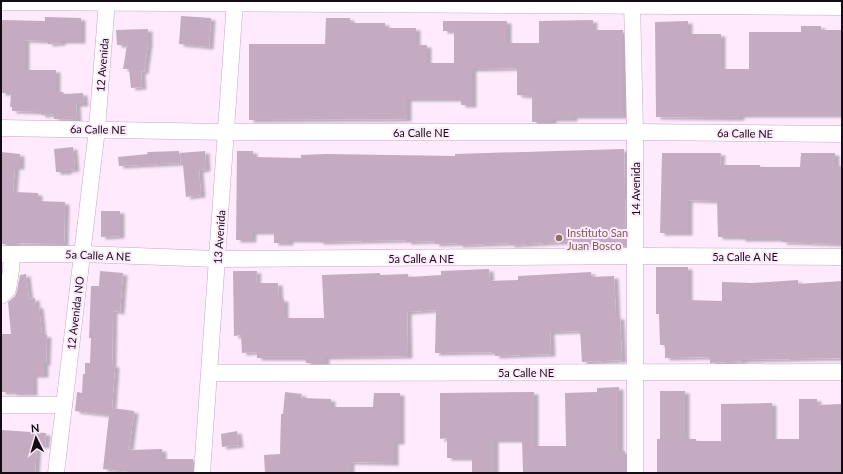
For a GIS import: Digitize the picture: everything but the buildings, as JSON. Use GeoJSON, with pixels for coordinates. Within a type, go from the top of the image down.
{"type":"FeatureCollection","features":[{"type":"Feature","properties":{"kind":"street"},"geometry":{"type":"LineString","coordinates":[[1,2],[632,3],[765,4],[842,7]]}},
{"type":"Feature","properties":{"kind":"street","name":"12 Avenida"},"geometry":{"type":"LineString","coordinates":[[97,129],[107,2]]}},
{"type":"Feature","properties":{"kind":"street","name":"13 Avenida"},"geometry":{"type":"LineString","coordinates":[[202,473],[235,2]]}},
{"type":"Feature","properties":{"kind":"street","name":"14 Avenida"},"geometry":{"type":"LineString","coordinates":[[632,3],[635,132],[636,473]]}},
{"type":"Feature","properties":{"kind":"street","name":"6a Calle NE"},"geometry":{"type":"LineString","coordinates":[[1,128],[227,132],[635,132],[842,134]]}},
{"type":"Feature","properties":{"kind":"street","name":"12 Avenida NO"},"geometry":{"type":"LineString","coordinates":[[56,473],[97,129]]}},
{"type":"Feature","properties":{"kind":"street"},"geometry":{"type":"LineString","coordinates":[[1,296],[8,289],[11,270],[7,254]]}},
{"type":"Feature","properties":{"kind":"street","name":"5a Calle A NE"},"geometry":{"type":"LineString","coordinates":[[7,254],[82,254],[217,259],[635,256],[842,257]]}},
{"type":"Feature","properties":{"kind":"street","name":"5a Calle NE"},"geometry":{"type":"LineString","coordinates":[[210,373],[842,372]]}},
{"type":"Feature","properties":{"kind":"street"},"geometry":{"type":"LineString","coordinates":[[1,405],[64,405]]}},
{"type":"Feature","properties":{"kind":"place","name":"Instituto San Juan Bosco"},"geometry":{"type":"Point","coordinates":[559,238]}}]}
